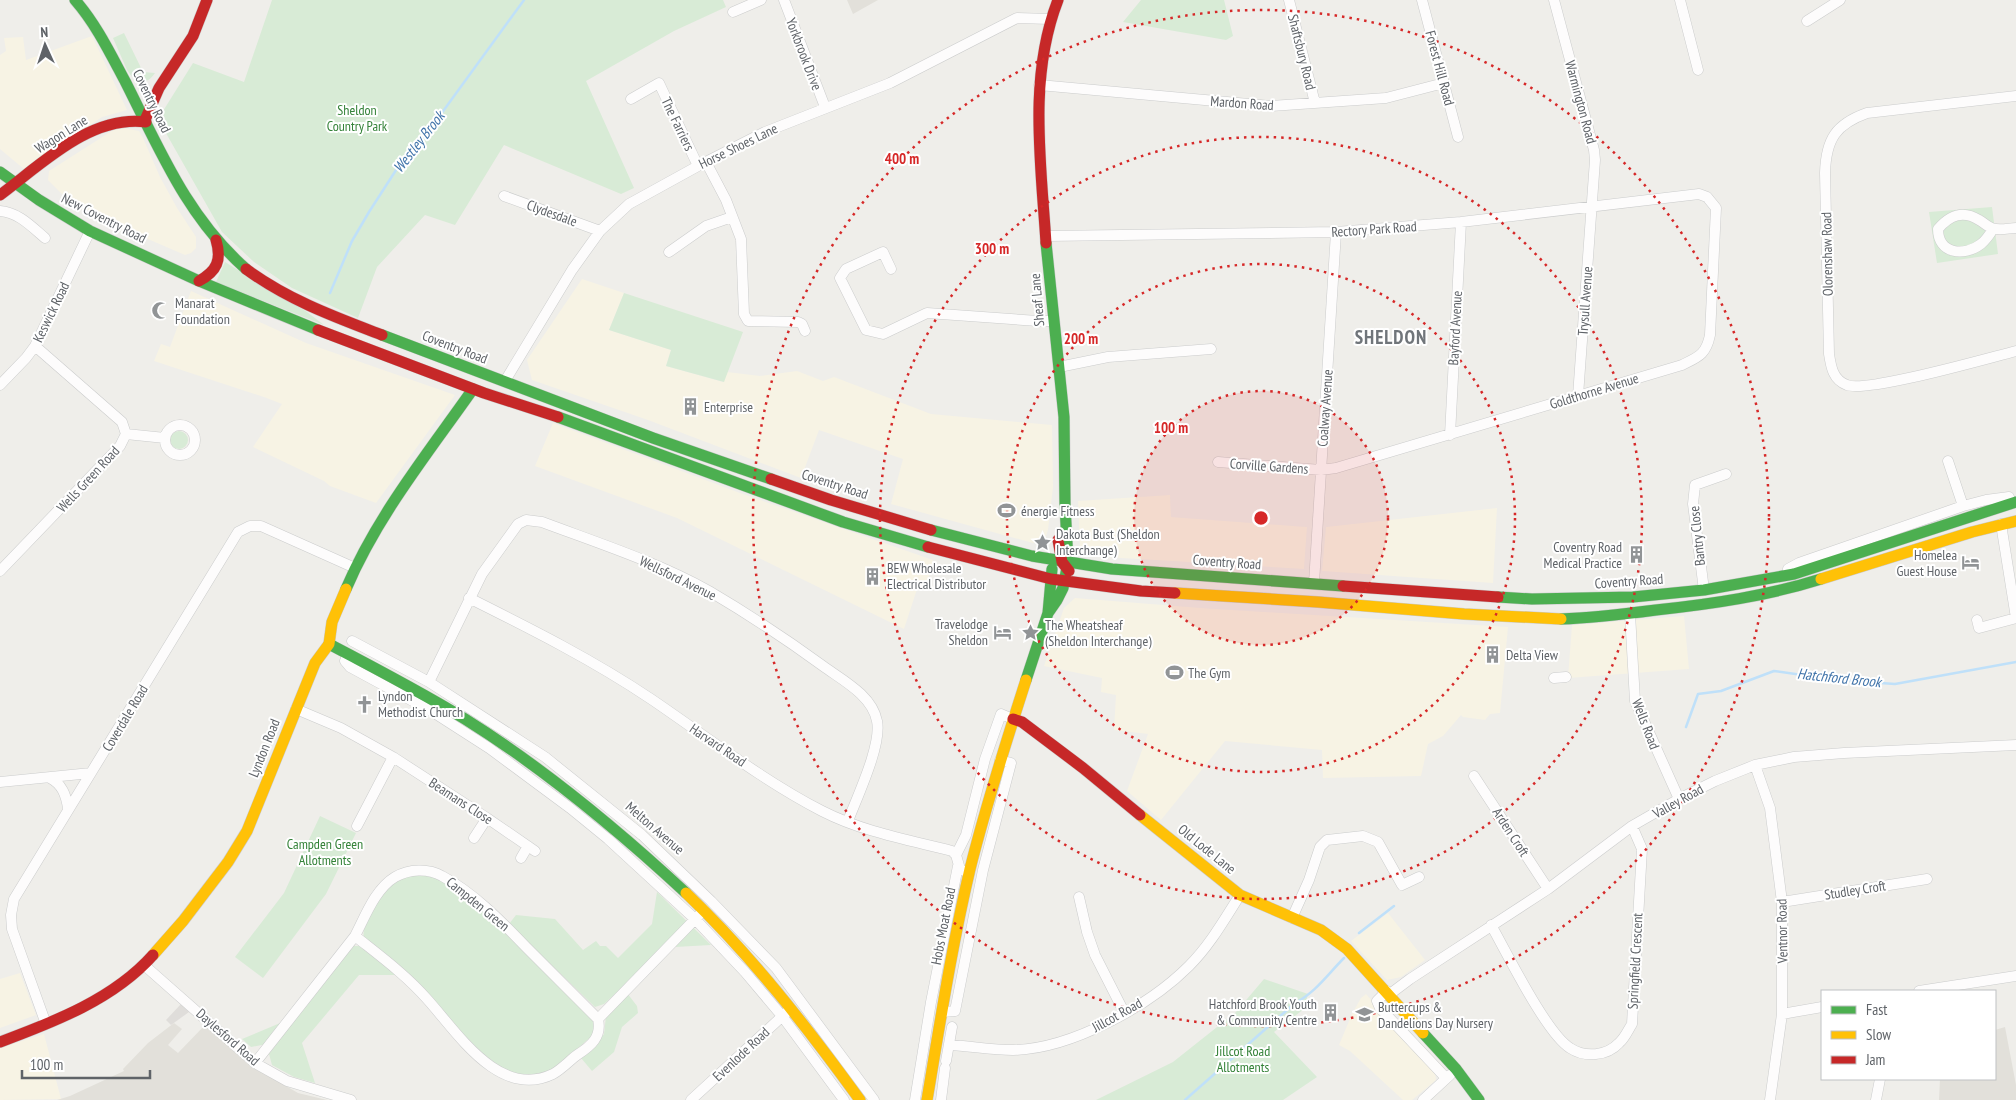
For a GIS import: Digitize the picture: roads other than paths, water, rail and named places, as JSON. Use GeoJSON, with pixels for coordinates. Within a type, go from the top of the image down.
{"type":"FeatureCollection","features":[{"type":"Feature","properties":{"kind":"main road","name":"Coventry Road"},"geometry":{"type":"LineString","coordinates":[[75,0],[93,22],[130,90],[168,170],[216,240],[246,269],[278,290],[318,310],[653,438],[831,500],[910,525],[935,537],[1042,566],[1060,573],[1150,572],[1178,581],[1317,592],[1532,599],[1633,597],[1704,590],[1770,580],[1794,574],[2016,502]]}},
{"type":"Feature","properties":{"kind":"main road"},"geometry":{"type":"LineString","coordinates":[[145,121],[159,88],[193,36],[207,0]]}},
{"type":"Feature","properties":{"kind":"main road","name":"Sheaf Lane"},"geometry":{"type":"LineString","coordinates":[[1057,2],[1050,19],[1042,56],[1039,85],[1039,119],[1053,321],[1064,420],[1066,478],[1060,573]]}},
{"type":"Feature","properties":{"kind":"main road"},"geometry":{"type":"LineString","coordinates":[[130,90],[143,91],[159,88]]}},
{"type":"Feature","properties":{"kind":"main road","name":"Wagon Lane"},"geometry":{"type":"LineString","coordinates":[[0,195],[68,145],[90,132],[120,120],[145,121]]}},
{"type":"Feature","properties":{"kind":"main road","name":"New Coventry Road"},"geometry":{"type":"LineString","coordinates":[[0,172],[41,202],[90,231],[199,281]]}},
{"type":"Feature","properties":{"kind":"main road"},"geometry":{"type":"LineString","coordinates":[[199,281],[214,270],[218,264],[220,257],[216,240]]}},
{"type":"Feature","properties":{"kind":"main road","name":"Coventry Road"},"geometry":{"type":"LineString","coordinates":[[199,281],[318,331],[473,389],[560,418],[843,522],[926,547],[1141,591],[1192,594],[1317,592]]}},
{"type":"Feature","properties":{"kind":"main road"},"geometry":{"type":"LineString","coordinates":[[318,310],[343,328],[470,377],[473,389]]}},
{"type":"Feature","properties":{"kind":"main road","name":"Lyndon Road"},"geometry":{"type":"LineString","coordinates":[[0,1042],[46,1024],[103,996],[144,964],[183,921],[233,854],[247,831],[315,663],[329,644],[332,622],[355,568],[395,500],[473,389]]}},
{"type":"Feature","properties":{"kind":"main road"},"geometry":{"type":"LineString","coordinates":[[1317,592],[1352,601],[1360,605],[1464,614],[1549,619],[1630,614],[1760,595],[1812,582],[2016,521]]}},
{"type":"Feature","properties":{"kind":"main road","name":"Hobs Moat Road"},"geometry":{"type":"LineString","coordinates":[[927,1100],[942,1012],[978,836],[1000,760],[1048,614],[1048,601],[1060,573]]}},
{"type":"Feature","properties":{"kind":"main road","name":"Hobs Moat Road"},"geometry":{"type":"LineString","coordinates":[[1048,614],[1058,602],[1060,573]]}},
{"type":"Feature","properties":{"kind":"main road","name":"Melton Avenue"},"geometry":{"type":"LineString","coordinates":[[329,644],[406,684],[484,730],[599,815],[674,881],[742,950],[791,1008],[860,1100]]}},
{"type":"Feature","properties":{"kind":"main road","name":"Old Lode Lane"},"geometry":{"type":"LineString","coordinates":[[1013,719],[1022,722],[1083,768],[1202,866],[1240,894],[1334,938],[1359,960],[1456,1069],[1479,1100]]}},
{"type":"Feature","properties":{"kind":"street"},"geometry":{"type":"LineString","coordinates":[[733,12],[761,0]]}},
{"type":"Feature","properties":{"kind":"street","name":"Yorkbrook Drive"},"geometry":{"type":"LineString","coordinates":[[784,0],[825,107]]}},
{"type":"Feature","properties":{"kind":"street","name":"Shaftsbury Road"},"geometry":{"type":"LineString","coordinates":[[1289,0],[1315,103]]}},
{"type":"Feature","properties":{"kind":"street","name":"Forest Hill Road"},"geometry":{"type":"LineString","coordinates":[[1422,0],[1458,136]]}},
{"type":"Feature","properties":{"kind":"street","name":"Warmington Road"},"geometry":{"type":"LineString","coordinates":[[1554,0],[1594,150],[1592,205]]}},
{"type":"Feature","properties":{"kind":"street"},"geometry":{"type":"LineString","coordinates":[[1680,0],[1698,70]]}},
{"type":"Feature","properties":{"kind":"street"},"geometry":{"type":"LineString","coordinates":[[1806,21],[1840,0]]}},
{"type":"Feature","properties":{"kind":"street","name":"Horse Shoes Lane"},"geometry":{"type":"LineString","coordinates":[[505,381],[572,270],[600,231],[629,204],[765,132],[890,83],[1017,18],[1030,16],[1050,19]]}},
{"type":"Feature","properties":{"kind":"street","name":"The Farriers"},"geometry":{"type":"LineString","coordinates":[[631,99],[659,83],[702,164]]}},
{"type":"Feature","properties":{"kind":"street","name":"Mardon Road"},"geometry":{"type":"LineString","coordinates":[[1039,85],[1271,106],[1386,98],[1444,83]]}},
{"type":"Feature","properties":{"kind":"street","name":"Olorenshaw Road"},"geometry":{"type":"LineString","coordinates":[[2016,96],[1867,113],[1851,119],[1841,125],[1832,138],[1825,161],[1825,173],[1829,354],[1831,370],[1837,378],[1848,386],[1879,385],[2016,351]]}},
{"type":"Feature","properties":{"kind":"street"},"geometry":{"type":"LineString","coordinates":[[702,164],[726,200],[741,239],[744,314],[748,321],[798,322],[802,324],[804,331]]}},
{"type":"Feature","properties":{"kind":"street","name":"Rectory Park Road"},"geometry":{"type":"LineString","coordinates":[[1046,236],[1336,232],[1460,222],[1592,205],[1700,194]]}},
{"type":"Feature","properties":{"kind":"street","name":"Goldthorne Avenue"},"geometry":{"type":"LineString","coordinates":[[1321,470],[1336,468],[1450,435],[1682,365],[1700,356],[1705,351],[1710,336],[1717,213],[1712,201],[1700,194]]}},
{"type":"Feature","properties":{"kind":"street","name":"Clydesdale"},"geometry":{"type":"LineString","coordinates":[[504,196],[600,231]]}},
{"type":"Feature","properties":{"kind":"street","name":"Trysull Avenue"},"geometry":{"type":"LineString","coordinates":[[1578,396],[1592,205]]}},
{"type":"Feature","properties":{"kind":"street"},"geometry":{"type":"LineString","coordinates":[[0,211],[10,212],[45,238]]}},
{"type":"Feature","properties":{"kind":"street"},"geometry":{"type":"LineString","coordinates":[[1994,229],[1980,245],[1966,252],[1949,250],[1939,241],[1938,235],[1938,229],[1942,224],[1960,214],[1969,215],[1994,229],[2016,228]]}},
{"type":"Feature","properties":{"kind":"street"},"geometry":{"type":"LineString","coordinates":[[669,252],[706,226],[732,216]]}},
{"type":"Feature","properties":{"kind":"street","name":"Bayford Avenue"},"geometry":{"type":"LineString","coordinates":[[1450,435],[1460,222]]}},
{"type":"Feature","properties":{"kind":"street","name":"Keswick Road"},"geometry":{"type":"LineString","coordinates":[[0,385],[35,346],[90,231]]}},
{"type":"Feature","properties":{"kind":"street","name":"Coalway Avenue"},"geometry":{"type":"LineString","coordinates":[[1317,592],[1321,470],[1336,232]]}},
{"type":"Feature","properties":{"kind":"street"},"geometry":{"type":"LineString","coordinates":[[891,269],[883,252],[846,269],[840,278],[866,330],[874,333],[883,334],[927,313],[1038,322],[1053,321]]}},
{"type":"Feature","properties":{"kind":"street","name":"Wells Green Road"},"geometry":{"type":"LineString","coordinates":[[0,571],[120,446],[126,434],[122,422],[35,346]]}},
{"type":"Feature","properties":{"kind":"street"},"geometry":{"type":"LineString","coordinates":[[1059,367],[1108,357],[1211,349]]}},
{"type":"Feature","properties":{"kind":"street"},"geometry":{"type":"LineString","coordinates":[[126,434],[165,438]]}},
{"type":"Feature","properties":{"kind":"street"},"geometry":{"type":"LineString","coordinates":[[1948,461],[1962,506]]}},
{"type":"Feature","properties":{"kind":"street","name":"Corville Gardens"},"geometry":{"type":"LineString","coordinates":[[1218,462],[1321,470]]}},
{"type":"Feature","properties":{"kind":"street","name":"Bantry Close"},"geometry":{"type":"LineString","coordinates":[[1704,590],[1693,504],[1695,485],[1726,474]]}},
{"type":"Feature","properties":{"kind":"street","name":"Coventry Road"},"geometry":{"type":"LineString","coordinates":[[1770,580],[1799,562],[1962,506],[1986,500],[2008,497],[2016,498]]}},
{"type":"Feature","properties":{"kind":"street","name":"Wellsford Avenue"},"geometry":{"type":"LineString","coordinates":[[429,682],[482,574],[514,528],[526,520],[542,522],[613,548],[708,591],[797,647],[864,697],[873,709],[878,722],[877,740],[848,822]]}},
{"type":"Feature","properties":{"kind":"street"},"geometry":{"type":"LineString","coordinates":[[1977,620],[1979,628],[2016,618],[2001,524]]}},
{"type":"Feature","properties":{"kind":"street","name":"Coverdale Road"},"geometry":{"type":"LineString","coordinates":[[46,1024],[12,929],[5,915],[68,808],[91,774],[218,562],[238,532],[250,526],[261,526],[355,568]]}},
{"type":"Feature","properties":{"kind":"street","name":"Harvard Road"},"geometry":{"type":"LineString","coordinates":[[469,598],[562,645],[650,698],[768,779],[823,811],[868,830],[952,852],[956,855]]}},
{"type":"Feature","properties":{"kind":"street","name":"Wells Road"},"geometry":{"type":"LineString","coordinates":[[1630,614],[1636,701],[1679,799]]}},
{"type":"Feature","properties":{"kind":"street","name":"Melton Avenue"},"geometry":{"type":"LineString","coordinates":[[355,642],[429,682],[545,758],[649,842],[711,901],[776,968],[874,1100]]}},
{"type":"Feature","properties":{"kind":"street"},"geometry":{"type":"LineString","coordinates":[[348,654],[345,661],[350,667],[433,712],[489,748],[570,808],[608,839],[695,919],[745,972],[782,1016],[844,1100]]}},
{"type":"Feature","properties":{"kind":"street"},"geometry":{"type":"LineString","coordinates":[[406,684],[414,674]]}},
{"type":"Feature","properties":{"kind":"street"},"geometry":{"type":"LineString","coordinates":[[1554,678],[1566,677]]}},
{"type":"Feature","properties":{"kind":"street"},"geometry":{"type":"LineString","coordinates":[[439,703],[445,692]]}},
{"type":"Feature","properties":{"kind":"street","name":"Beamans Close"},"geometry":{"type":"LineString","coordinates":[[296,709],[341,728],[393,757],[487,818],[532,849],[521,858]]}},
{"type":"Feature","properties":{"kind":"street"},"geometry":{"type":"LineString","coordinates":[[969,873],[963,872],[958,866],[956,855],[966,834],[985,759],[1001,714],[1013,719]]}},
{"type":"Feature","properties":{"kind":"street","name":"Valley Road"},"geometry":{"type":"LineString","coordinates":[[1388,993],[1548,889],[1632,826],[1715,780],[1755,766],[1794,757],[1844,753],[2016,746]]}},
{"type":"Feature","properties":{"kind":"street"},"geometry":{"type":"LineString","coordinates":[[357,826],[393,757]]}},
{"type":"Feature","properties":{"kind":"street","name":"Hobs Moat Road"},"geometry":{"type":"LineString","coordinates":[[942,1012],[955,1011],[983,870],[1012,763],[1000,760]]}},
{"type":"Feature","properties":{"kind":"street","name":"Ventnor Road"},"geometry":{"type":"LineString","coordinates":[[1755,766],[1770,808],[1782,902],[1782,1014],[1770,1100]]}},
{"type":"Feature","properties":{"kind":"street"},"geometry":{"type":"LineString","coordinates":[[0,782],[91,774]]}},
{"type":"Feature","properties":{"kind":"street","name":"Arden Croft"},"geometry":{"type":"LineString","coordinates":[[1474,776],[1548,889]]}},
{"type":"Feature","properties":{"kind":"street"},"geometry":{"type":"LineString","coordinates":[[50,778],[62,788],[68,808]]}},
{"type":"Feature","properties":{"kind":"street"},"geometry":{"type":"LineString","coordinates":[[474,838],[487,818]]}},
{"type":"Feature","properties":{"kind":"street","name":"Springfield Crescent"},"geometry":{"type":"LineString","coordinates":[[1491,925],[1537,1006],[1570,1049],[1594,1054],[1607,1052],[1619,1044],[1632,1024],[1642,849],[1632,826]]}},
{"type":"Feature","properties":{"kind":"street"},"geometry":{"type":"LineString","coordinates":[[966,834],[978,836]]}},
{"type":"Feature","properties":{"kind":"street"},"geometry":{"type":"LineString","coordinates":[[1292,918],[1320,847],[1327,840],[1363,836],[1378,842],[1402,885],[1419,877]]}},
{"type":"Feature","properties":{"kind":"street","name":"Hobs Moat Road"},"geometry":{"type":"LineString","coordinates":[[915,1100],[931,1002],[958,866]]}},
{"type":"Feature","properties":{"kind":"street","name":"Campden Green"},"geometry":{"type":"LineString","coordinates":[[256,1063],[355,936],[374,901],[386,885],[395,877],[415,871],[426,871],[441,875],[468,893],[498,918],[598,1019]]}},
{"type":"Feature","properties":{"kind":"street","name":"Studley Croft"},"geometry":{"type":"LineString","coordinates":[[1782,902],[1927,879]]}},
{"type":"Feature","properties":{"kind":"street","name":"Jillcot Road"},"geometry":{"type":"LineString","coordinates":[[949,1045],[1014,1050],[1056,1044],[1101,1027],[1159,991],[1189,966],[1214,937],[1240,894]]}},
{"type":"Feature","properties":{"kind":"street"},"geometry":{"type":"LineString","coordinates":[[1079,897],[1087,932],[1095,955],[1124,1012]]}},
{"type":"Feature","properties":{"kind":"street"},"geometry":{"type":"LineString","coordinates":[[355,936],[408,980],[484,1064],[492,1070],[512,1079],[526,1081],[553,1074],[584,1051],[597,1038],[600,1028],[598,1019],[704,910]]}},
{"type":"Feature","properties":{"kind":"street","name":"Daylesford Road"},"geometry":{"type":"LineString","coordinates":[[144,964],[256,1063],[288,1081],[352,1100]]}},
{"type":"Feature","properties":{"kind":"street"},"geometry":{"type":"LineString","coordinates":[[1925,990],[2016,976]]}},
{"type":"Feature","properties":{"kind":"street"},"geometry":{"type":"LineString","coordinates":[[1388,993],[1377,1001],[1380,1008],[1446,1078]]}},
{"type":"Feature","properties":{"kind":"street"},"geometry":{"type":"LineString","coordinates":[[1782,1014],[1821,1007]]}},
{"type":"Feature","properties":{"kind":"street","name":"Evenlode Road"},"geometry":{"type":"LineString","coordinates":[[690,1100],[791,1008]]}},
{"type":"Feature","properties":{"kind":"street"},"geometry":{"type":"LineString","coordinates":[[941,1100],[952,1027]]}},
{"type":"Feature","properties":{"kind":"street"},"geometry":{"type":"LineString","coordinates":[[1423,1100],[1456,1069]]}},
{"type":"Feature","properties":{"kind":"street"},"geometry":{"type":"LineString","coordinates":[[1876,1100],[1880,1080]]}},
{"type":"Feature","properties":{"kind":"waterway","name":"Westley Brook"},"geometry":{"type":"LineString","coordinates":[[330,293],[352,241],[398,167],[417,147],[524,0]]}},
{"type":"Feature","properties":{"kind":"waterway","name":"Hatchford Brook"},"geometry":{"type":"LineString","coordinates":[[1686,727],[1698,694],[1721,691],[1774,671],[1837,680],[1895,684],[2016,662]]}},
{"type":"Feature","properties":{"kind":"waterway","name":"Hatchford Brook"},"geometry":{"type":"LineString","coordinates":[[1359,933],[1394,906]]}},
{"type":"Feature","properties":{"kind":"waterway","name":"Hatchford Brook"},"geometry":{"type":"LineString","coordinates":[[1185,1100],[1295,1003],[1315,989],[1344,958]]}},
{"type":"Feature","properties":{"kind":"place","name":"Manarat Foundation"},"geometry":{"type":"Point","coordinates":[161,311]}},
{"type":"Feature","properties":{"kind":"place","name":"Enterprise"},"geometry":{"type":"Point","coordinates":[690,407]}},
{"type":"Feature","properties":{"kind":"place","name":"énergie Fitness"},"geometry":{"type":"Point","coordinates":[1007,511]}},
{"type":"Feature","properties":{"kind":"place","name":"Dakota Bust (Sheldon Interchange)"},"geometry":{"type":"Point","coordinates":[1042,542]}},
{"type":"Feature","properties":{"kind":"place","name":"Coventry Road Medical Practice"},"geometry":{"type":"Point","coordinates":[1636,555]}},
{"type":"Feature","properties":{"kind":"place","name":"Homelea Guest House"},"geometry":{"type":"Point","coordinates":[1971,563]}},
{"type":"Feature","properties":{"kind":"place","name":"BEW Wholesale Electrical Distributor"},"geometry":{"type":"Point","coordinates":[873,576]}},
{"type":"Feature","properties":{"kind":"place","name":"Travelodge Sheldon"},"geometry":{"type":"Point","coordinates":[1002,632]}},
{"type":"Feature","properties":{"kind":"place","name":"The Wheatsheaf (Sheldon Interchange)"},"geometry":{"type":"Point","coordinates":[1031,633]}},
{"type":"Feature","properties":{"kind":"place","name":"Delta View"},"geometry":{"type":"Point","coordinates":[1492,655]}},
{"type":"Feature","properties":{"kind":"place","name":"The Gym"},"geometry":{"type":"Point","coordinates":[1174,673]}},
{"type":"Feature","properties":{"kind":"place","name":"Lyndon Methodist Church"},"geometry":{"type":"Point","coordinates":[364,704]}},
{"type":"Feature","properties":{"kind":"place","name":"Hatchford Brook Youth & Community Centre"},"geometry":{"type":"Point","coordinates":[1331,1012]}},
{"type":"Feature","properties":{"kind":"place","name":"Buttercups & Dandelions Day Nursery"},"geometry":{"type":"Point","coordinates":[1364,1015]}},
{"type":"Feature","properties":{"kind":"district","name":"SHELDON"},"geometry":{"type":"Point","coordinates":[1391,337]}},
{"type":"Feature","properties":{"kind":"park label","name":"Sheldon Country Park"},"geometry":{"type":"Point","coordinates":[357,118]}},
{"type":"Feature","properties":{"kind":"park label","name":"Campden Green Allotments"},"geometry":{"type":"Point","coordinates":[325,852]}},
{"type":"Feature","properties":{"kind":"park label","name":"Jillcot Road Allotments"},"geometry":{"type":"Point","coordinates":[1243,1060]}}]}
